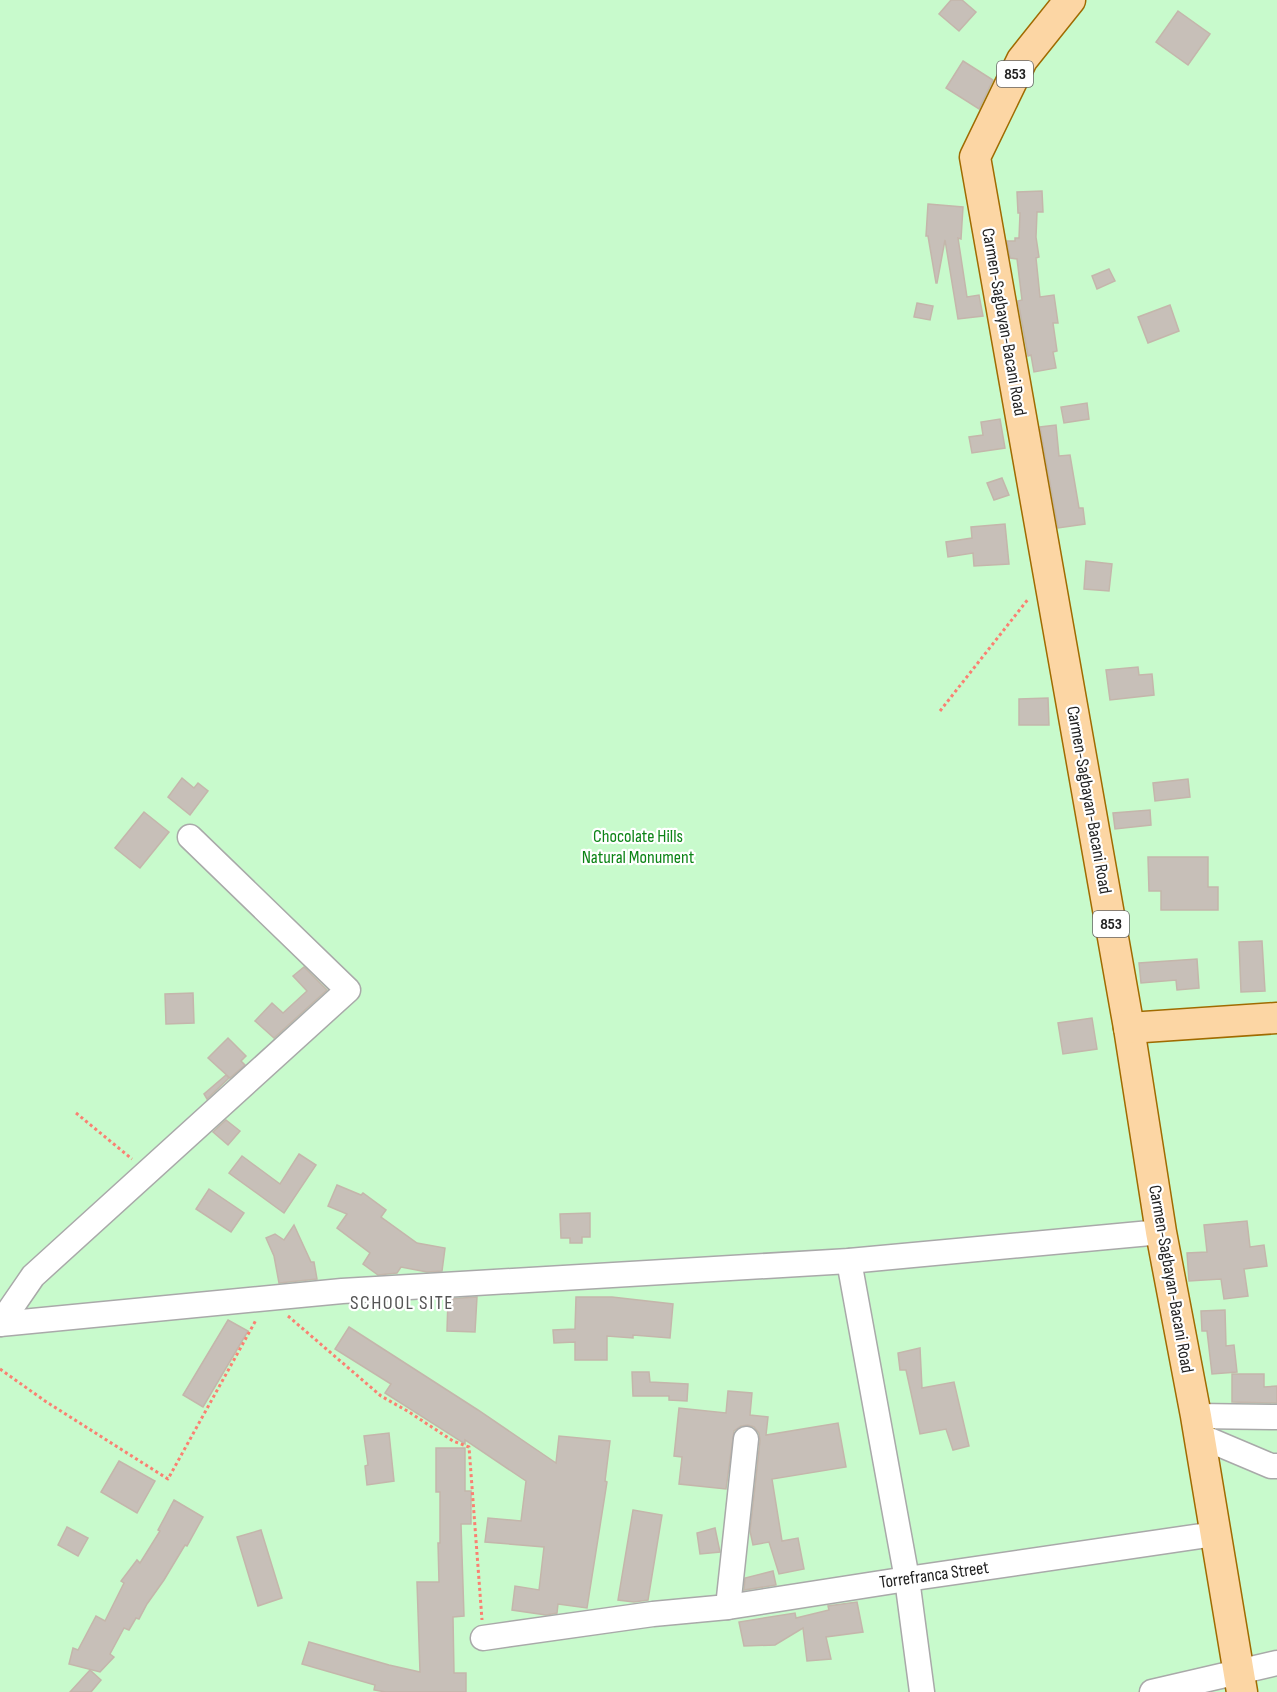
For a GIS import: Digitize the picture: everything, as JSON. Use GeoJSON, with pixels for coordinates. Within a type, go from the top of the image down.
{"type":"FeatureCollection","features":[{"type":"Feature","properties":{"kind":"main road","name":"Carmen-Sagbayan-Bacani Road"},"geometry":{"type":"LineString","coordinates":[[1070,0],[1022,60],[975,158],[1129,1028],[1161,1232],[1198,1426],[1241,1682]]}},
{"type":"Feature","properties":{"kind":"main road"},"geometry":{"type":"LineString","coordinates":[[1129,1028],[1277,1018]]}},
{"type":"Feature","properties":{"kind":"street"},"geometry":{"type":"LineString","coordinates":[[0,1324],[33,1276],[348,990],[190,837]]}},
{"type":"Feature","properties":{"kind":"street"},"geometry":{"type":"LineString","coordinates":[[0,1324],[342,1291],[849,1261],[1161,1232]]}},
{"type":"Feature","properties":{"kind":"street"},"geometry":{"type":"LineString","coordinates":[[849,1261],[907,1579],[922,1692]]}},
{"type":"Feature","properties":{"kind":"street"},"geometry":{"type":"LineString","coordinates":[[1198,1426],[1277,1417]]}},
{"type":"Feature","properties":{"kind":"street"},"geometry":{"type":"LineString","coordinates":[[1198,1426],[1271,1466],[1277,1466]]}},
{"type":"Feature","properties":{"kind":"street"},"geometry":{"type":"LineString","coordinates":[[728,1607],[746,1439]]}},
{"type":"Feature","properties":{"kind":"street","name":"Torrefranca Street"},"geometry":{"type":"LineString","coordinates":[[483,1638],[653,1614],[728,1607],[1215,1534]]}},
{"type":"Feature","properties":{"kind":"street"},"geometry":{"type":"LineString","coordinates":[[1152,1692],[1241,1682],[1277,1663]]}},
{"type":"Feature","properties":{"kind":"path"},"geometry":{"type":"LineString","coordinates":[[940,711],[1048,573]]}},
{"type":"Feature","properties":{"kind":"path"},"geometry":{"type":"LineString","coordinates":[[76,1113],[148,1171]]}},
{"type":"Feature","properties":{"kind":"path"},"geometry":{"type":"LineString","coordinates":[[0,1369],[45,1401],[168,1479],[268,1298],[381,1396],[410,1412],[453,1441],[469,1447],[483,1638]]}},
{"type":"Feature","properties":{"kind":"green space","name":"Chocolate Hills Natural Monument"},"geometry":{"type":"Polygon","coordinates":[[[0,0],[1277,0],[1277,1692],[0,1692],[0,0]]]}},
{"type":"Feature","properties":{"kind":"building"},"geometry":{"type":"Polygon","coordinates":[[[951,0],[962,0],[976,12],[959,31],[939,14],[951,0]]]}},
{"type":"Feature","properties":{"kind":"building"},"geometry":{"type":"Polygon","coordinates":[[[1178,11],[1210,34],[1188,65],[1156,42],[1178,11]]]}},
{"type":"Feature","properties":{"kind":"building"},"geometry":{"type":"Polygon","coordinates":[[[963,61],[993,80],[979,109],[946,88],[963,61]]]}},
{"type":"Feature","properties":{"kind":"building"},"geometry":{"type":"Polygon","coordinates":[[[1042,191],[1043,212],[1037,212],[1036,237],[1039,257],[1036,258],[1040,297],[1054,295],[1058,323],[1053,323],[1057,351],[1053,352],[1056,368],[1034,372],[1031,355],[1028,356],[1018,301],[1022,300],[1017,259],[1010,258],[1007,241],[1015,241],[1015,238],[1019,238],[1020,213],[1018,213],[1017,192],[1042,191]]]}},
{"type":"Feature","properties":{"kind":"building"},"geometry":{"type":"Polygon","coordinates":[[[928,204],[963,207],[961,239],[958,238],[967,297],[979,295],[983,316],[958,319],[945,240],[936,283],[928,236],[926,236],[928,204]]]}},
{"type":"Feature","properties":{"kind":"building"},"geometry":{"type":"Polygon","coordinates":[[[1109,269],[1115,281],[1097,289],[1092,276],[1109,269]]]}},
{"type":"Feature","properties":{"kind":"building"},"geometry":{"type":"Polygon","coordinates":[[[917,303],[933,306],[930,320],[914,317],[917,303]]]}},
{"type":"Feature","properties":{"kind":"building"},"geometry":{"type":"Polygon","coordinates":[[[1170,305],[1179,331],[1148,343],[1138,317],[1170,305]]]}},
{"type":"Feature","properties":{"kind":"building"},"geometry":{"type":"Polygon","coordinates":[[[1087,403],[1089,419],[1064,423],[1061,407],[1087,403]]]}},
{"type":"Feature","properties":{"kind":"building"},"geometry":{"type":"Polygon","coordinates":[[[1000,419],[1005,448],[972,453],[969,437],[983,435],[981,422],[1000,419]]]}},
{"type":"Feature","properties":{"kind":"building"},"geometry":{"type":"Polygon","coordinates":[[[1056,425],[1059,456],[1070,455],[1079,508],[1083,508],[1085,524],[1058,528],[1040,427],[1056,425]]]}},
{"type":"Feature","properties":{"kind":"building"},"geometry":{"type":"Polygon","coordinates":[[[1002,478],[1009,495],[994,500],[987,483],[1002,478]]]}},
{"type":"Feature","properties":{"kind":"building"},"geometry":{"type":"Polygon","coordinates":[[[1005,524],[1009,564],[974,566],[973,553],[948,557],[946,542],[972,538],[971,527],[1005,524]]]}},
{"type":"Feature","properties":{"kind":"building"},"geometry":{"type":"Polygon","coordinates":[[[1086,561],[1112,564],[1109,591],[1084,589],[1086,561]]]}},
{"type":"Feature","properties":{"kind":"building"},"geometry":{"type":"Polygon","coordinates":[[[1138,667],[1139,675],[1152,674],[1154,695],[1110,700],[1106,670],[1138,667]]]}},
{"type":"Feature","properties":{"kind":"building"},"geometry":{"type":"Polygon","coordinates":[[[1048,698],[1049,725],[1019,725],[1019,699],[1048,698]]]}},
{"type":"Feature","properties":{"kind":"building"},"geometry":{"type":"Polygon","coordinates":[[[182,778],[194,788],[198,783],[208,791],[190,815],[168,797],[182,778]]]}},
{"type":"Feature","properties":{"kind":"building"},"geometry":{"type":"Polygon","coordinates":[[[1188,779],[1190,797],[1155,801],[1153,783],[1188,779]]]}},
{"type":"Feature","properties":{"kind":"building"},"geometry":{"type":"Polygon","coordinates":[[[1150,810],[1151,825],[1115,829],[1113,813],[1150,810]]]}},
{"type":"Feature","properties":{"kind":"building"},"geometry":{"type":"Polygon","coordinates":[[[144,812],[169,832],[140,868],[115,848],[144,812]]]}},
{"type":"Feature","properties":{"kind":"building"},"geometry":{"type":"Polygon","coordinates":[[[1148,857],[1208,857],[1208,887],[1218,887],[1218,910],[1161,910],[1161,891],[1149,891],[1148,857]]]}},
{"type":"Feature","properties":{"kind":"building"},"geometry":{"type":"Polygon","coordinates":[[[1262,941],[1265,991],[1241,992],[1239,942],[1262,941]]]}},
{"type":"Feature","properties":{"kind":"building"},"geometry":{"type":"Polygon","coordinates":[[[1197,959],[1199,988],[1177,990],[1176,980],[1141,983],[1139,963],[1197,959]]]}},
{"type":"Feature","properties":{"kind":"building"},"geometry":{"type":"Polygon","coordinates":[[[304,967],[327,990],[274,1038],[255,1021],[272,1003],[283,1013],[307,991],[293,976],[304,967]]]}},
{"type":"Feature","properties":{"kind":"building"},"geometry":{"type":"Polygon","coordinates":[[[193,993],[194,1023],[166,1024],[165,994],[193,993]]]}},
{"type":"Feature","properties":{"kind":"building"},"geometry":{"type":"Polygon","coordinates":[[[1092,1018],[1097,1049],[1063,1054],[1058,1023],[1092,1018]]]}},
{"type":"Feature","properties":{"kind":"building"},"geometry":{"type":"Polygon","coordinates":[[[228,1038],[246,1056],[241,1061],[245,1065],[230,1078],[208,1058],[228,1038]]]}},
{"type":"Feature","properties":{"kind":"building"},"geometry":{"type":"Polygon","coordinates":[[[226,1075],[229,1078],[207,1099],[204,1094],[226,1075]]]}},
{"type":"Feature","properties":{"kind":"building"},"geometry":{"type":"Polygon","coordinates":[[[226,1120],[240,1131],[228,1145],[213,1132],[226,1120]]]}},
{"type":"Feature","properties":{"kind":"building"},"geometry":{"type":"Polygon","coordinates":[[[299,1154],[316,1165],[284,1213],[229,1173],[242,1156],[280,1184],[299,1154]]]}},
{"type":"Feature","properties":{"kind":"building"},"geometry":{"type":"Polygon","coordinates":[[[337,1185],[361,1195],[363,1193],[386,1210],[381,1217],[417,1243],[445,1248],[442,1271],[427,1272],[401,1267],[397,1273],[378,1275],[363,1264],[370,1253],[337,1228],[347,1214],[328,1206],[337,1185]]]}},
{"type":"Feature","properties":{"kind":"building"},"geometry":{"type":"Polygon","coordinates":[[[209,1189],[244,1213],[231,1232],[196,1209],[209,1189]]]}},
{"type":"Feature","properties":{"kind":"building"},"geometry":{"type":"Polygon","coordinates":[[[590,1213],[590,1237],[582,1237],[582,1243],[570,1243],[570,1238],[561,1238],[560,1214],[590,1213]]]}},
{"type":"Feature","properties":{"kind":"building"},"geometry":{"type":"Polygon","coordinates":[[[1247,1221],[1250,1247],[1264,1245],[1267,1266],[1244,1269],[1248,1296],[1224,1299],[1221,1279],[1189,1281],[1187,1253],[1207,1252],[1204,1225],[1247,1221]]]}},
{"type":"Feature","properties":{"kind":"building"},"geometry":{"type":"Polygon","coordinates":[[[294,1225],[311,1262],[314,1262],[317,1279],[279,1283],[274,1256],[266,1238],[275,1234],[284,1240],[294,1225]]]}},
{"type":"Feature","properties":{"kind":"building"},"geometry":{"type":"Polygon","coordinates":[[[477,1297],[475,1332],[447,1331],[448,1299],[477,1297]]]}},
{"type":"Feature","properties":{"kind":"building"},"geometry":{"type":"Polygon","coordinates":[[[576,1297],[612,1297],[673,1304],[670,1338],[633,1335],[633,1338],[607,1336],[607,1360],[575,1360],[575,1342],[554,1343],[553,1330],[575,1329],[576,1297]]]}},
{"type":"Feature","properties":{"kind":"building"},"geometry":{"type":"Polygon","coordinates":[[[1225,1310],[1226,1346],[1234,1345],[1237,1372],[1212,1374],[1207,1331],[1202,1331],[1201,1311],[1225,1310]]]}},
{"type":"Feature","properties":{"kind":"building"},"geometry":{"type":"Polygon","coordinates":[[[228,1320],[248,1331],[203,1407],[183,1395],[228,1320]]]}},
{"type":"Feature","properties":{"kind":"building"},"geometry":{"type":"Polygon","coordinates":[[[349,1327],[556,1463],[559,1436],[610,1441],[605,1481],[607,1482],[587,1608],[558,1604],[557,1613],[546,1615],[512,1610],[515,1586],[539,1590],[544,1547],[485,1542],[488,1518],[521,1521],[526,1481],[465,1440],[465,1444],[385,1393],[391,1384],[335,1349],[349,1327]]]}},
{"type":"Feature","properties":{"kind":"building"},"geometry":{"type":"Polygon","coordinates":[[[920,1348],[922,1388],[954,1382],[969,1446],[953,1450],[946,1429],[920,1434],[906,1370],[900,1370],[898,1353],[920,1348]]]}},
{"type":"Feature","properties":{"kind":"building"},"geometry":{"type":"Polygon","coordinates":[[[632,1372],[649,1372],[650,1382],[688,1384],[687,1401],[669,1400],[669,1396],[633,1396],[632,1372]]]}},
{"type":"Feature","properties":{"kind":"building"},"geometry":{"type":"Polygon","coordinates":[[[1232,1374],[1264,1374],[1264,1387],[1277,1386],[1277,1403],[1232,1402],[1232,1374]]]}},
{"type":"Feature","properties":{"kind":"building"},"geometry":{"type":"Polygon","coordinates":[[[728,1391],[752,1393],[750,1415],[768,1417],[766,1435],[838,1423],[846,1467],[772,1479],[782,1541],[798,1538],[804,1569],[779,1574],[769,1542],[753,1545],[750,1531],[760,1441],[759,1433],[754,1427],[741,1426],[734,1431],[726,1489],[679,1484],[682,1457],[674,1456],[679,1408],[726,1413],[728,1391]]]}},
{"type":"Feature","properties":{"kind":"building"},"geometry":{"type":"Polygon","coordinates":[[[389,1433],[394,1481],[367,1485],[365,1466],[368,1465],[364,1436],[389,1433]]]}},
{"type":"Feature","properties":{"kind":"building"},"geometry":{"type":"Polygon","coordinates":[[[436,1448],[465,1448],[465,1491],[471,1491],[471,1524],[461,1524],[464,1616],[453,1617],[454,1673],[466,1673],[466,1692],[374,1690],[375,1685],[302,1664],[309,1642],[420,1672],[417,1582],[439,1582],[440,1492],[436,1492],[436,1448]]]}},
{"type":"Feature","properties":{"kind":"building"},"geometry":{"type":"Polygon","coordinates":[[[119,1461],[155,1481],[137,1513],[101,1492],[119,1461]]]}},
{"type":"Feature","properties":{"kind":"building"},"geometry":{"type":"Polygon","coordinates":[[[174,1500],[203,1517],[187,1546],[185,1545],[139,1619],[136,1618],[129,1630],[124,1628],[110,1654],[114,1657],[100,1672],[69,1664],[73,1648],[78,1650],[96,1616],[105,1621],[124,1583],[121,1581],[137,1560],[140,1563],[160,1531],[158,1530],[174,1500]]]}},
{"type":"Feature","properties":{"kind":"building"},"geometry":{"type":"Polygon","coordinates":[[[633,1510],[662,1515],[648,1600],[634,1602],[618,1600],[633,1510]]]}},
{"type":"Feature","properties":{"kind":"building"},"geometry":{"type":"Polygon","coordinates":[[[67,1527],[88,1538],[78,1556],[58,1545],[67,1527]]]}},
{"type":"Feature","properties":{"kind":"building"},"geometry":{"type":"Polygon","coordinates":[[[715,1528],[720,1552],[700,1554],[697,1533],[715,1528]]]}},
{"type":"Feature","properties":{"kind":"building"},"geometry":{"type":"Polygon","coordinates":[[[261,1530],[282,1598],[258,1606],[237,1537],[261,1530]]]}},
{"type":"Feature","properties":{"kind":"building"},"geometry":{"type":"Polygon","coordinates":[[[773,1571],[776,1585],[744,1590],[745,1578],[773,1571]]]}},
{"type":"Feature","properties":{"kind":"building"},"geometry":{"type":"Polygon","coordinates":[[[857,1602],[863,1632],[826,1637],[831,1659],[807,1661],[803,1628],[775,1645],[744,1646],[739,1622],[795,1613],[796,1618],[829,1610],[828,1606],[857,1602]]]}},
{"type":"Feature","properties":{"kind":"building"},"geometry":{"type":"Polygon","coordinates":[[[90,1670],[101,1680],[91,1692],[70,1692],[90,1670]]]}},
{"type":"Feature","properties":{"kind":"district","name":"SCHOOL SITE"},"geometry":{"type":"Point","coordinates":[402,1303]}}]}
